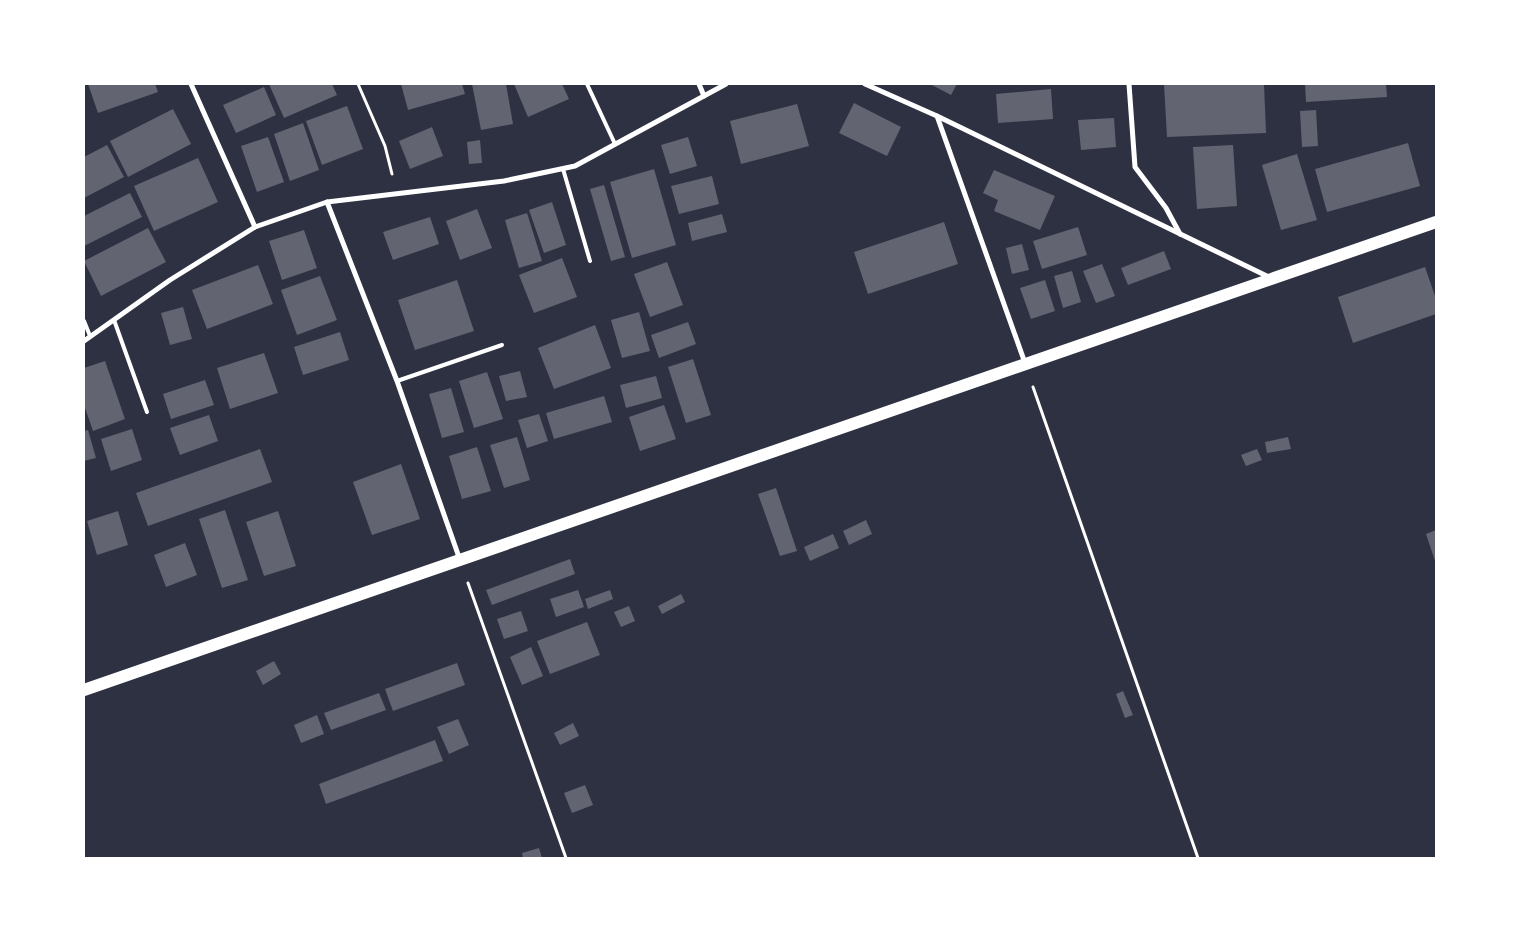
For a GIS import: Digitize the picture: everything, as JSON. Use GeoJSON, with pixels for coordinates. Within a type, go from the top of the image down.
{"type":"FeatureCollection","features":[{"type":"Feature","properties":{"kind":"main road"},"geometry":{"type":"LineString","coordinates":[[84,690],[1436,222]]}},
{"type":"Feature","properties":{"kind":"street"},"geometry":{"type":"LineString","coordinates":[[192,84],[255,227]]}},
{"type":"Feature","properties":{"kind":"street"},"geometry":{"type":"LineString","coordinates":[[699,84],[704,96]]}},
{"type":"Feature","properties":{"kind":"street"},"geometry":{"type":"LineString","coordinates":[[84,341],[170,280],[255,227],[327,202],[504,181],[575,166],[726,84]]}},
{"type":"Feature","properties":{"kind":"street"},"geometry":{"type":"LineString","coordinates":[[865,84],[937,116],[1271,278]]}},
{"type":"Feature","properties":{"kind":"street"},"geometry":{"type":"LineString","coordinates":[[1129,84],[1135,167],[1166,208],[1180,234]]}},
{"type":"Feature","properties":{"kind":"street"},"geometry":{"type":"LineString","coordinates":[[937,116],[1026,364]]}},
{"type":"Feature","properties":{"kind":"street"},"geometry":{"type":"LineString","coordinates":[[327,202],[397,381],[460,560]]}},
{"type":"Feature","properties":{"kind":"lane"},"geometry":{"type":"LineString","coordinates":[[587,84],[615,144]]}},
{"type":"Feature","properties":{"kind":"lane"},"geometry":{"type":"LineString","coordinates":[[563,169],[590,261]]}},
{"type":"Feature","properties":{"kind":"lane"},"geometry":{"type":"LineString","coordinates":[[114,320],[147,412]]}},
{"type":"Feature","properties":{"kind":"lane"},"geometry":{"type":"LineString","coordinates":[[84,321],[90,336]]}},
{"type":"Feature","properties":{"kind":"lane"},"geometry":{"type":"LineString","coordinates":[[397,381],[502,345]]}},
{"type":"Feature","properties":{"kind":"path"},"geometry":{"type":"LineString","coordinates":[[358,84],[385,146],[397,194]]}},
{"type":"Feature","properties":{"kind":"path"},"geometry":{"type":"LineString","coordinates":[[1026,364],[1198,858]]}},
{"type":"Feature","properties":{"kind":"path"},"geometry":{"type":"LineString","coordinates":[[460,560],[566,858]]}},
{"type":"Feature","properties":{"kind":"building"},"geometry":{"type":"Polygon","coordinates":[[[88,84],[155,84],[158,92],[98,113],[88,84]]]}},
{"type":"Feature","properties":{"kind":"building"},"geometry":{"type":"Polygon","coordinates":[[[269,84],[332,84],[337,95],[284,118],[269,84]]]}},
{"type":"Feature","properties":{"kind":"building"},"geometry":{"type":"Polygon","coordinates":[[[401,84],[462,84],[465,94],[408,110],[401,84]]]}},
{"type":"Feature","properties":{"kind":"building"},"geometry":{"type":"Polygon","coordinates":[[[472,84],[506,84],[513,124],[481,130],[472,84]]]}},
{"type":"Feature","properties":{"kind":"building"},"geometry":{"type":"Polygon","coordinates":[[[514,84],[562,84],[569,99],[528,117],[514,84]]]}},
{"type":"Feature","properties":{"kind":"building"},"geometry":{"type":"Polygon","coordinates":[[[930,84],[957,84],[951,95],[930,84]]]}},
{"type":"Feature","properties":{"kind":"building"},"geometry":{"type":"Polygon","coordinates":[[[1164,84],[1264,84],[1266,133],[1167,137],[1164,84]]]}},
{"type":"Feature","properties":{"kind":"building"},"geometry":{"type":"Polygon","coordinates":[[[1305,84],[1386,84],[1387,97],[1306,102],[1305,84]]]}},
{"type":"Feature","properties":{"kind":"building"},"geometry":{"type":"Polygon","coordinates":[[[264,87],[276,115],[236,133],[223,105],[264,87]]]}},
{"type":"Feature","properties":{"kind":"building"},"geometry":{"type":"Polygon","coordinates":[[[1051,89],[1053,119],[998,123],[996,94],[1051,89]]]}},
{"type":"Feature","properties":{"kind":"building"},"geometry":{"type":"Polygon","coordinates":[[[854,103],[901,127],[887,156],[839,133],[854,103]]]}},
{"type":"Feature","properties":{"kind":"building"},"geometry":{"type":"Polygon","coordinates":[[[797,104],[809,146],[741,164],[730,121],[797,104]]]}},
{"type":"Feature","properties":{"kind":"building"},"geometry":{"type":"Polygon","coordinates":[[[347,106],[363,149],[322,165],[306,121],[347,106]]]}},
{"type":"Feature","properties":{"kind":"building"},"geometry":{"type":"Polygon","coordinates":[[[173,109],[191,144],[128,177],[110,141],[173,109]]]}},
{"type":"Feature","properties":{"kind":"building"},"geometry":{"type":"Polygon","coordinates":[[[1316,110],[1318,146],[1302,147],[1300,111],[1316,110]]]}},
{"type":"Feature","properties":{"kind":"building"},"geometry":{"type":"Polygon","coordinates":[[[1114,118],[1116,147],[1081,150],[1078,120],[1114,118]]]}},
{"type":"Feature","properties":{"kind":"building"},"geometry":{"type":"Polygon","coordinates":[[[303,123],[319,170],[290,181],[274,134],[303,123]]]}},
{"type":"Feature","properties":{"kind":"building"},"geometry":{"type":"Polygon","coordinates":[[[432,127],[443,156],[410,169],[399,141],[432,127]]]}},
{"type":"Feature","properties":{"kind":"building"},"geometry":{"type":"Polygon","coordinates":[[[268,137],[284,182],[257,192],[241,146],[268,137]]]}},
{"type":"Feature","properties":{"kind":"building"},"geometry":{"type":"Polygon","coordinates":[[[688,137],[697,166],[670,174],[661,145],[688,137]]]}},
{"type":"Feature","properties":{"kind":"building"},"geometry":{"type":"Polygon","coordinates":[[[480,140],[482,163],[469,164],[467,142],[480,140]]]}},
{"type":"Feature","properties":{"kind":"building"},"geometry":{"type":"Polygon","coordinates":[[[1408,143],[1420,186],[1327,212],[1315,169],[1408,143]]]}},
{"type":"Feature","properties":{"kind":"building"},"geometry":{"type":"Polygon","coordinates":[[[107,145],[124,177],[84,198],[84,157],[107,145]]]}},
{"type":"Feature","properties":{"kind":"building"},"geometry":{"type":"Polygon","coordinates":[[[1233,145],[1237,206],[1197,209],[1193,147],[1233,145]]]}},
{"type":"Feature","properties":{"kind":"building"},"geometry":{"type":"Polygon","coordinates":[[[1297,154],[1317,220],[1281,230],[1262,165],[1297,154]]]}},
{"type":"Feature","properties":{"kind":"building"},"geometry":{"type":"Polygon","coordinates":[[[198,158],[218,202],[154,231],[134,186],[198,158]]]}},
{"type":"Feature","properties":{"kind":"building"},"geometry":{"type":"Polygon","coordinates":[[[654,169],[676,245],[632,258],[610,182],[654,169]]]}},
{"type":"Feature","properties":{"kind":"building"},"geometry":{"type":"Polygon","coordinates":[[[994,170],[1055,196],[1040,230],[994,211],[998,200],[983,193],[994,170]]]}},
{"type":"Feature","properties":{"kind":"building"},"geometry":{"type":"Polygon","coordinates":[[[712,176],[719,204],[679,214],[671,186],[712,176]]]}},
{"type":"Feature","properties":{"kind":"building"},"geometry":{"type":"Polygon","coordinates":[[[604,185],[625,257],[611,261],[590,189],[604,185]]]}},
{"type":"Feature","properties":{"kind":"building"},"geometry":{"type":"Polygon","coordinates":[[[130,193],[142,217],[84,246],[84,216],[130,193]]]}},
{"type":"Feature","properties":{"kind":"building"},"geometry":{"type":"Polygon","coordinates":[[[552,202],[566,245],[544,253],[529,210],[552,202]]]}},
{"type":"Feature","properties":{"kind":"building"},"geometry":{"type":"Polygon","coordinates":[[[477,209],[492,248],[460,260],[446,221],[477,209]]]}},
{"type":"Feature","properties":{"kind":"building"},"geometry":{"type":"Polygon","coordinates":[[[527,213],[542,261],[519,268],[505,220],[527,213]]]}},
{"type":"Feature","properties":{"kind":"building"},"geometry":{"type":"Polygon","coordinates":[[[722,214],[727,232],[692,241],[688,223],[722,214]]]}},
{"type":"Feature","properties":{"kind":"building"},"geometry":{"type":"Polygon","coordinates":[[[430,217],[439,244],[393,260],[383,232],[430,217]]]}},
{"type":"Feature","properties":{"kind":"building"},"geometry":{"type":"Polygon","coordinates":[[[944,222],[958,264],[868,294],[854,252],[944,222]]]}},
{"type":"Feature","properties":{"kind":"building"},"geometry":{"type":"Polygon","coordinates":[[[1078,227],[1087,255],[1042,269],[1033,241],[1078,227]]]}},
{"type":"Feature","properties":{"kind":"building"},"geometry":{"type":"Polygon","coordinates":[[[148,228],[166,262],[101,296],[84,261],[148,228]]]}},
{"type":"Feature","properties":{"kind":"building"},"geometry":{"type":"Polygon","coordinates":[[[304,230],[317,268],[282,280],[269,241],[304,230]]]}},
{"type":"Feature","properties":{"kind":"building"},"geometry":{"type":"Polygon","coordinates":[[[1022,244],[1029,270],[1012,274],[1006,248],[1022,244]]]}},
{"type":"Feature","properties":{"kind":"building"},"geometry":{"type":"Polygon","coordinates":[[[1164,251],[1171,269],[1128,285],[1121,268],[1164,251]]]}},
{"type":"Feature","properties":{"kind":"building"},"geometry":{"type":"Polygon","coordinates":[[[562,258],[577,297],[534,313],[519,275],[562,258]]]}},
{"type":"Feature","properties":{"kind":"building"},"geometry":{"type":"Polygon","coordinates":[[[667,262],[683,305],[650,317],[634,274],[667,262]]]}},
{"type":"Feature","properties":{"kind":"building"},"geometry":{"type":"Polygon","coordinates":[[[1102,264],[1115,296],[1096,303],[1083,271],[1102,264]]]}},
{"type":"Feature","properties":{"kind":"building"},"geometry":{"type":"Polygon","coordinates":[[[258,265],[273,304],[207,329],[192,290],[258,265]]]}},
{"type":"Feature","properties":{"kind":"building"},"geometry":{"type":"Polygon","coordinates":[[[1425,267],[1436,299],[1436,314],[1353,343],[1338,297],[1425,267]]]}},
{"type":"Feature","properties":{"kind":"building"},"geometry":{"type":"Polygon","coordinates":[[[1072,271],[1081,302],[1063,308],[1054,276],[1072,271]]]}},
{"type":"Feature","properties":{"kind":"building"},"geometry":{"type":"Polygon","coordinates":[[[320,276],[337,320],[297,335],[281,290],[320,276]]]}},
{"type":"Feature","properties":{"kind":"building"},"geometry":{"type":"Polygon","coordinates":[[[457,280],[474,331],[415,350],[398,300],[457,280]]]}},
{"type":"Feature","properties":{"kind":"building"},"geometry":{"type":"Polygon","coordinates":[[[1045,280],[1055,311],[1031,319],[1020,288],[1045,280]]]}},
{"type":"Feature","properties":{"kind":"building"},"geometry":{"type":"Polygon","coordinates":[[[183,307],[192,339],[170,345],[161,313],[183,307]]]}},
{"type":"Feature","properties":{"kind":"building"},"geometry":{"type":"Polygon","coordinates":[[[639,312],[650,351],[622,358],[611,320],[639,312]]]}},
{"type":"Feature","properties":{"kind":"building"},"geometry":{"type":"Polygon","coordinates":[[[688,322],[696,344],[659,358],[651,335],[688,322]]]}},
{"type":"Feature","properties":{"kind":"building"},"geometry":{"type":"Polygon","coordinates":[[[595,325],[611,368],[554,389],[538,348],[595,325]]]}},
{"type":"Feature","properties":{"kind":"building"},"geometry":{"type":"Polygon","coordinates":[[[340,332],[349,360],[303,375],[294,347],[340,332]]]}},
{"type":"Feature","properties":{"kind":"building"},"geometry":{"type":"Polygon","coordinates":[[[264,353],[278,393],[230,409],[217,368],[264,353]]]}},
{"type":"Feature","properties":{"kind":"building"},"geometry":{"type":"Polygon","coordinates":[[[693,359],[711,415],[686,423],[668,367],[693,359]]]}},
{"type":"Feature","properties":{"kind":"building"},"geometry":{"type":"Polygon","coordinates":[[[105,361],[125,419],[93,431],[84,405],[84,368],[105,361]]]}},
{"type":"Feature","properties":{"kind":"building"},"geometry":{"type":"Polygon","coordinates":[[[520,371],[527,397],[506,401],[499,376],[520,371]]]}},
{"type":"Feature","properties":{"kind":"building"},"geometry":{"type":"Polygon","coordinates":[[[487,372],[503,419],[474,428],[459,381],[487,372]]]}},
{"type":"Feature","properties":{"kind":"building"},"geometry":{"type":"Polygon","coordinates":[[[656,376],[662,398],[626,408],[620,385],[656,376]]]}},
{"type":"Feature","properties":{"kind":"building"},"geometry":{"type":"Polygon","coordinates":[[[205,380],[214,405],[171,419],[163,394],[205,380]]]}},
{"type":"Feature","properties":{"kind":"building"},"geometry":{"type":"Polygon","coordinates":[[[451,388],[464,432],[442,438],[429,394],[451,388]]]}},
{"type":"Feature","properties":{"kind":"building"},"geometry":{"type":"Polygon","coordinates":[[[604,396],[612,422],[554,439],[546,413],[604,396]]]}},
{"type":"Feature","properties":{"kind":"building"},"geometry":{"type":"Polygon","coordinates":[[[664,405],[676,439],[640,451],[629,417],[664,405]]]}},
{"type":"Feature","properties":{"kind":"building"},"geometry":{"type":"Polygon","coordinates":[[[539,414],[548,441],[527,448],[518,420],[539,414]]]}},
{"type":"Feature","properties":{"kind":"building"},"geometry":{"type":"Polygon","coordinates":[[[209,415],[218,441],[180,455],[170,428],[209,415]]]}},
{"type":"Feature","properties":{"kind":"building"},"geometry":{"type":"Polygon","coordinates":[[[132,429],[142,460],[111,471],[101,439],[132,429]]]}},
{"type":"Feature","properties":{"kind":"building"},"geometry":{"type":"Polygon","coordinates":[[[88,430],[96,458],[84,461],[84,431],[88,430]]]}},
{"type":"Feature","properties":{"kind":"building"},"geometry":{"type":"Polygon","coordinates":[[[517,437],[530,480],[504,488],[490,445],[517,437]]]}},
{"type":"Feature","properties":{"kind":"building"},"geometry":{"type":"Polygon","coordinates":[[[1288,437],[1291,449],[1267,453],[1265,442],[1288,437]]]}},
{"type":"Feature","properties":{"kind":"building"},"geometry":{"type":"Polygon","coordinates":[[[477,447],[491,491],[462,499],[449,456],[477,447]]]}},
{"type":"Feature","properties":{"kind":"building"},"geometry":{"type":"Polygon","coordinates":[[[260,449],[272,482],[148,526],[136,493],[260,449]]]}},
{"type":"Feature","properties":{"kind":"building"},"geometry":{"type":"Polygon","coordinates":[[[1257,449],[1262,460],[1246,466],[1241,455],[1257,449]]]}},
{"type":"Feature","properties":{"kind":"building"},"geometry":{"type":"Polygon","coordinates":[[[401,464],[420,519],[372,535],[353,482],[401,464]]]}},
{"type":"Feature","properties":{"kind":"building"},"geometry":{"type":"Polygon","coordinates":[[[776,488],[797,551],[780,556],[758,494],[776,488]]]}},
{"type":"Feature","properties":{"kind":"building"},"geometry":{"type":"Polygon","coordinates":[[[225,510],[248,580],[222,588],[199,519],[225,510]]]}},
{"type":"Feature","properties":{"kind":"building"},"geometry":{"type":"Polygon","coordinates":[[[118,511],[128,545],[97,555],[87,521],[118,511]]]}},
{"type":"Feature","properties":{"kind":"building"},"geometry":{"type":"Polygon","coordinates":[[[278,511],[296,566],[264,576],[246,522],[278,511]]]}},
{"type":"Feature","properties":{"kind":"building"},"geometry":{"type":"Polygon","coordinates":[[[866,520],[872,534],[849,545],[843,531],[866,520]]]}},
{"type":"Feature","properties":{"kind":"building"},"geometry":{"type":"Polygon","coordinates":[[[1436,530],[1436,564],[1426,534],[1436,530]]]}},
{"type":"Feature","properties":{"kind":"building"},"geometry":{"type":"Polygon","coordinates":[[[833,534],[839,548],[810,561],[804,547],[833,534]]]}},
{"type":"Feature","properties":{"kind":"building"},"geometry":{"type":"Polygon","coordinates":[[[185,543],[197,575],[166,587],[154,555],[185,543]]]}},
{"type":"Feature","properties":{"kind":"building"},"geometry":{"type":"Polygon","coordinates":[[[570,559],[575,574],[492,605],[486,590],[570,559]]]}},
{"type":"Feature","properties":{"kind":"building"},"geometry":{"type":"Polygon","coordinates":[[[578,590],[584,607],[556,617],[550,599],[578,590]]]}},
{"type":"Feature","properties":{"kind":"building"},"geometry":{"type":"Polygon","coordinates":[[[610,590],[613,599],[588,609],[585,599],[610,590]]]}},
{"type":"Feature","properties":{"kind":"building"},"geometry":{"type":"Polygon","coordinates":[[[681,594],[685,602],[662,614],[658,606],[681,594]]]}},
{"type":"Feature","properties":{"kind":"building"},"geometry":{"type":"Polygon","coordinates":[[[629,606],[635,621],[621,627],[614,612],[629,606]]]}},
{"type":"Feature","properties":{"kind":"building"},"geometry":{"type":"Polygon","coordinates":[[[521,611],[528,631],[504,639],[497,619],[521,611]]]}},
{"type":"Feature","properties":{"kind":"building"},"geometry":{"type":"Polygon","coordinates":[[[587,622],[600,655],[550,674],[537,641],[587,622]]]}},
{"type":"Feature","properties":{"kind":"building"},"geometry":{"type":"Polygon","coordinates":[[[531,647],[543,676],[522,685],[510,657],[531,647]]]}},
{"type":"Feature","properties":{"kind":"building"},"geometry":{"type":"Polygon","coordinates":[[[274,661],[281,674],[263,685],[256,671],[274,661]]]}},
{"type":"Feature","properties":{"kind":"building"},"geometry":{"type":"Polygon","coordinates":[[[457,663],[465,685],[393,711],[385,689],[457,663]]]}},
{"type":"Feature","properties":{"kind":"building"},"geometry":{"type":"Polygon","coordinates":[[[1123,691],[1133,715],[1125,718],[1116,694],[1123,691]]]}},
{"type":"Feature","properties":{"kind":"building"},"geometry":{"type":"Polygon","coordinates":[[[379,693],[386,710],[331,730],[324,713],[379,693]]]}},
{"type":"Feature","properties":{"kind":"building"},"geometry":{"type":"Polygon","coordinates":[[[317,715],[324,734],[301,743],[294,725],[317,715]]]}},
{"type":"Feature","properties":{"kind":"building"},"geometry":{"type":"Polygon","coordinates":[[[458,719],[469,745],[449,754],[437,727],[458,719]]]}},
{"type":"Feature","properties":{"kind":"building"},"geometry":{"type":"Polygon","coordinates":[[[573,723],[579,736],[560,745],[554,733],[573,723]]]}},
{"type":"Feature","properties":{"kind":"building"},"geometry":{"type":"Polygon","coordinates":[[[435,740],[443,761],[326,804],[319,784],[435,740]]]}},
{"type":"Feature","properties":{"kind":"building"},"geometry":{"type":"Polygon","coordinates":[[[585,785],[593,805],[572,813],[564,793],[585,785]]]}},
{"type":"Feature","properties":{"kind":"building"},"geometry":{"type":"Polygon","coordinates":[[[539,848],[542,858],[523,858],[522,853],[539,848]]]}}]}
